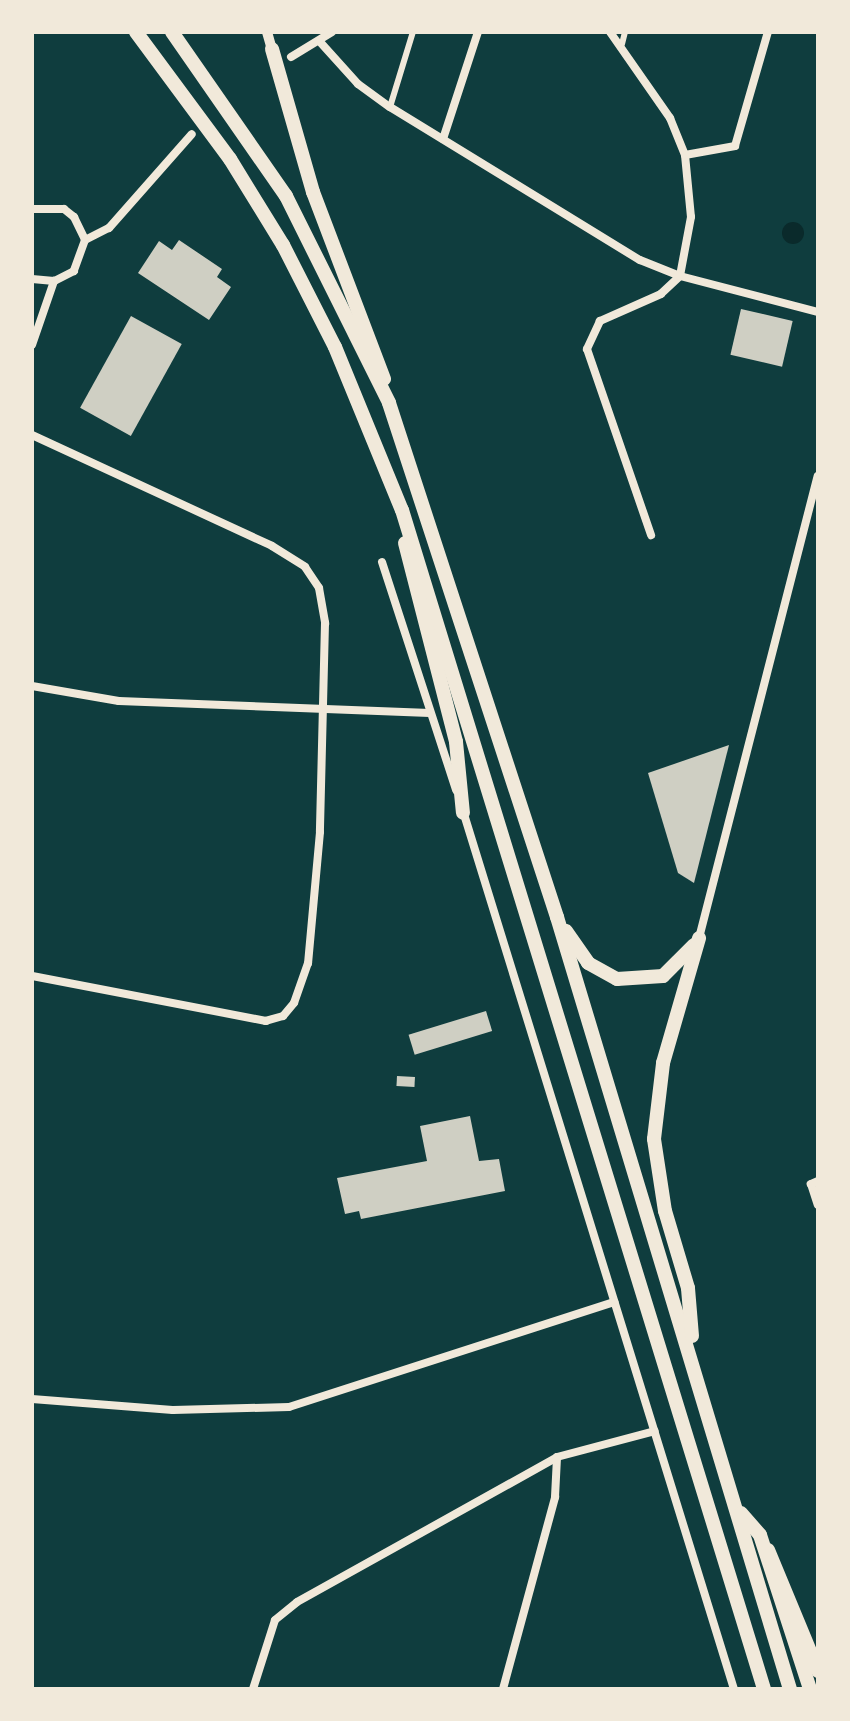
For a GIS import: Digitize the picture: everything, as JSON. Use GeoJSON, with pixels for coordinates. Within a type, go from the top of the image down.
{"type":"FeatureCollection","features":[{"type":"Feature","properties":{"kind":"highway"},"geometry":{"type":"LineString","coordinates":[[125,32],[170,77]]}},
{"type":"Feature","properties":{"kind":"highway"},"geometry":{"type":"LineString","coordinates":[[136,32],[230,159],[311,296],[402,510],[764,1689]]}},
{"type":"Feature","properties":{"kind":"highway"},"geometry":{"type":"LineString","coordinates":[[172,32],[253,144],[339,295],[389,403]]}},
{"type":"Feature","properties":{"kind":"highway"},"geometry":{"type":"LineString","coordinates":[[272,49],[313,192],[379,357],[389,403],[557,917],[790,1689]]}},
{"type":"Feature","properties":{"kind":"highway"},"geometry":{"type":"LineString","coordinates":[[402,510],[408,568],[456,742],[463,813]]}},
{"type":"Feature","properties":{"kind":"highway"},"geometry":{"type":"LineString","coordinates":[[557,917],[588,963],[617,979],[663,976],[699,938]]}},
{"type":"Feature","properties":{"kind":"highway"},"geometry":{"type":"LineString","coordinates":[[695,1366],[688,1288],[662,1198],[654,1139],[663,1063],[699,938]]}},
{"type":"Feature","properties":{"kind":"highway"},"geometry":{"type":"LineString","coordinates":[[736,1507],[760,1535],[818,1671]]}},
{"type":"Feature","properties":{"kind":"highway"},"geometry":{"type":"LineString","coordinates":[[760,1535],[810,1689]]}},
{"type":"Feature","properties":{"kind":"street"},"geometry":{"type":"LineString","coordinates":[[267,32],[272,49]]}},
{"type":"Feature","properties":{"kind":"street"},"geometry":{"type":"LineString","coordinates":[[291,57],[321,43],[332,32]]}},
{"type":"Feature","properties":{"kind":"street"},"geometry":{"type":"LineString","coordinates":[[390,107],[413,32]]}},
{"type":"Feature","properties":{"kind":"street"},"geometry":{"type":"LineString","coordinates":[[443,139],[478,32]]}},
{"type":"Feature","properties":{"kind":"street"},"geometry":{"type":"LineString","coordinates":[[610,32],[622,44],[670,118],[685,155],[691,217],[680,276],[661,294],[600,321],[592,328],[587,349],[651,535]]}},
{"type":"Feature","properties":{"kind":"street"},"geometry":{"type":"LineString","coordinates":[[622,44],[625,32]]}},
{"type":"Feature","properties":{"kind":"street"},"geometry":{"type":"LineString","coordinates":[[685,155],[735,146],[768,32]]}},
{"type":"Feature","properties":{"kind":"street"},"geometry":{"type":"LineString","coordinates":[[321,43],[358,84],[552,211],[680,276],[818,312]]}},
{"type":"Feature","properties":{"kind":"street"},"geometry":{"type":"LineString","coordinates":[[32,279],[54,281],[74,271],[85,240],[109,228],[192,134]]}},
{"type":"Feature","properties":{"kind":"street"},"geometry":{"type":"LineString","coordinates":[[32,209],[64,209],[74,217],[85,240]]}},
{"type":"Feature","properties":{"kind":"street"},"geometry":{"type":"LineString","coordinates":[[32,345],[54,281]]}},
{"type":"Feature","properties":{"kind":"street"},"geometry":{"type":"LineString","coordinates":[[32,435],[272,546],[305,567],[319,588],[325,623],[320,832],[308,963],[294,1003],[283,1016],[266,1021],[32,976]]}},
{"type":"Feature","properties":{"kind":"street"},"geometry":{"type":"LineString","coordinates":[[699,938],[818,476]]}},
{"type":"Feature","properties":{"kind":"street"},"geometry":{"type":"LineString","coordinates":[[382,562],[463,813],[734,1689]]}},
{"type":"Feature","properties":{"kind":"street"},"geometry":{"type":"LineString","coordinates":[[32,686],[119,701],[322,706],[430,713]]}},
{"type":"Feature","properties":{"kind":"street"},"geometry":{"type":"LineString","coordinates":[[818,1181],[811,1184],[818,1205]]}},
{"type":"Feature","properties":{"kind":"street"},"geometry":{"type":"LineString","coordinates":[[32,1399],[173,1410],[289,1407],[614,1302]]}},
{"type":"Feature","properties":{"kind":"street"},"geometry":{"type":"LineString","coordinates":[[253,1689],[275,1620],[297,1602],[557,1457],[655,1431]]}},
{"type":"Feature","properties":{"kind":"street"},"geometry":{"type":"LineString","coordinates":[[503,1689],[555,1497],[557,1457]]}},
{"type":"Feature","properties":{"kind":"water"},"geometry":{"type":"Polygon","coordinates":[[[793,222],[801,225],[804,233],[801,241],[793,244],[785,241],[782,233],[785,225],[793,222]]]}},
{"type":"Feature","properties":{"kind":"building"},"geometry":{"type":"Polygon","coordinates":[[[179,240],[222,269],[217,277],[231,287],[209,320],[138,273],[159,241],[172,250],[179,240]]]}},
{"type":"Feature","properties":{"kind":"building"},"geometry":{"type":"Polygon","coordinates":[[[741,309],[793,321],[782,367],[730,355],[741,309]]]}},
{"type":"Feature","properties":{"kind":"building"},"geometry":{"type":"Polygon","coordinates":[[[131,316],[182,344],[131,436],[80,408],[131,316]]]}},
{"type":"Feature","properties":{"kind":"building"},"geometry":{"type":"Polygon","coordinates":[[[729,745],[694,883],[678,873],[648,773],[729,745]]]}},
{"type":"Feature","properties":{"kind":"building"},"geometry":{"type":"Polygon","coordinates":[[[486,1011],[492,1031],[415,1055],[409,1035],[486,1011]]]}},
{"type":"Feature","properties":{"kind":"building"},"geometry":{"type":"Polygon","coordinates":[[[397,1076],[415,1077],[414,1087],[396,1086],[397,1076]]]}},
{"type":"Feature","properties":{"kind":"building"},"geometry":{"type":"Polygon","coordinates":[[[470,1116],[479,1161],[499,1159],[505,1191],[361,1219],[359,1211],[345,1214],[337,1178],[427,1161],[420,1126],[470,1116]]]}}]}
